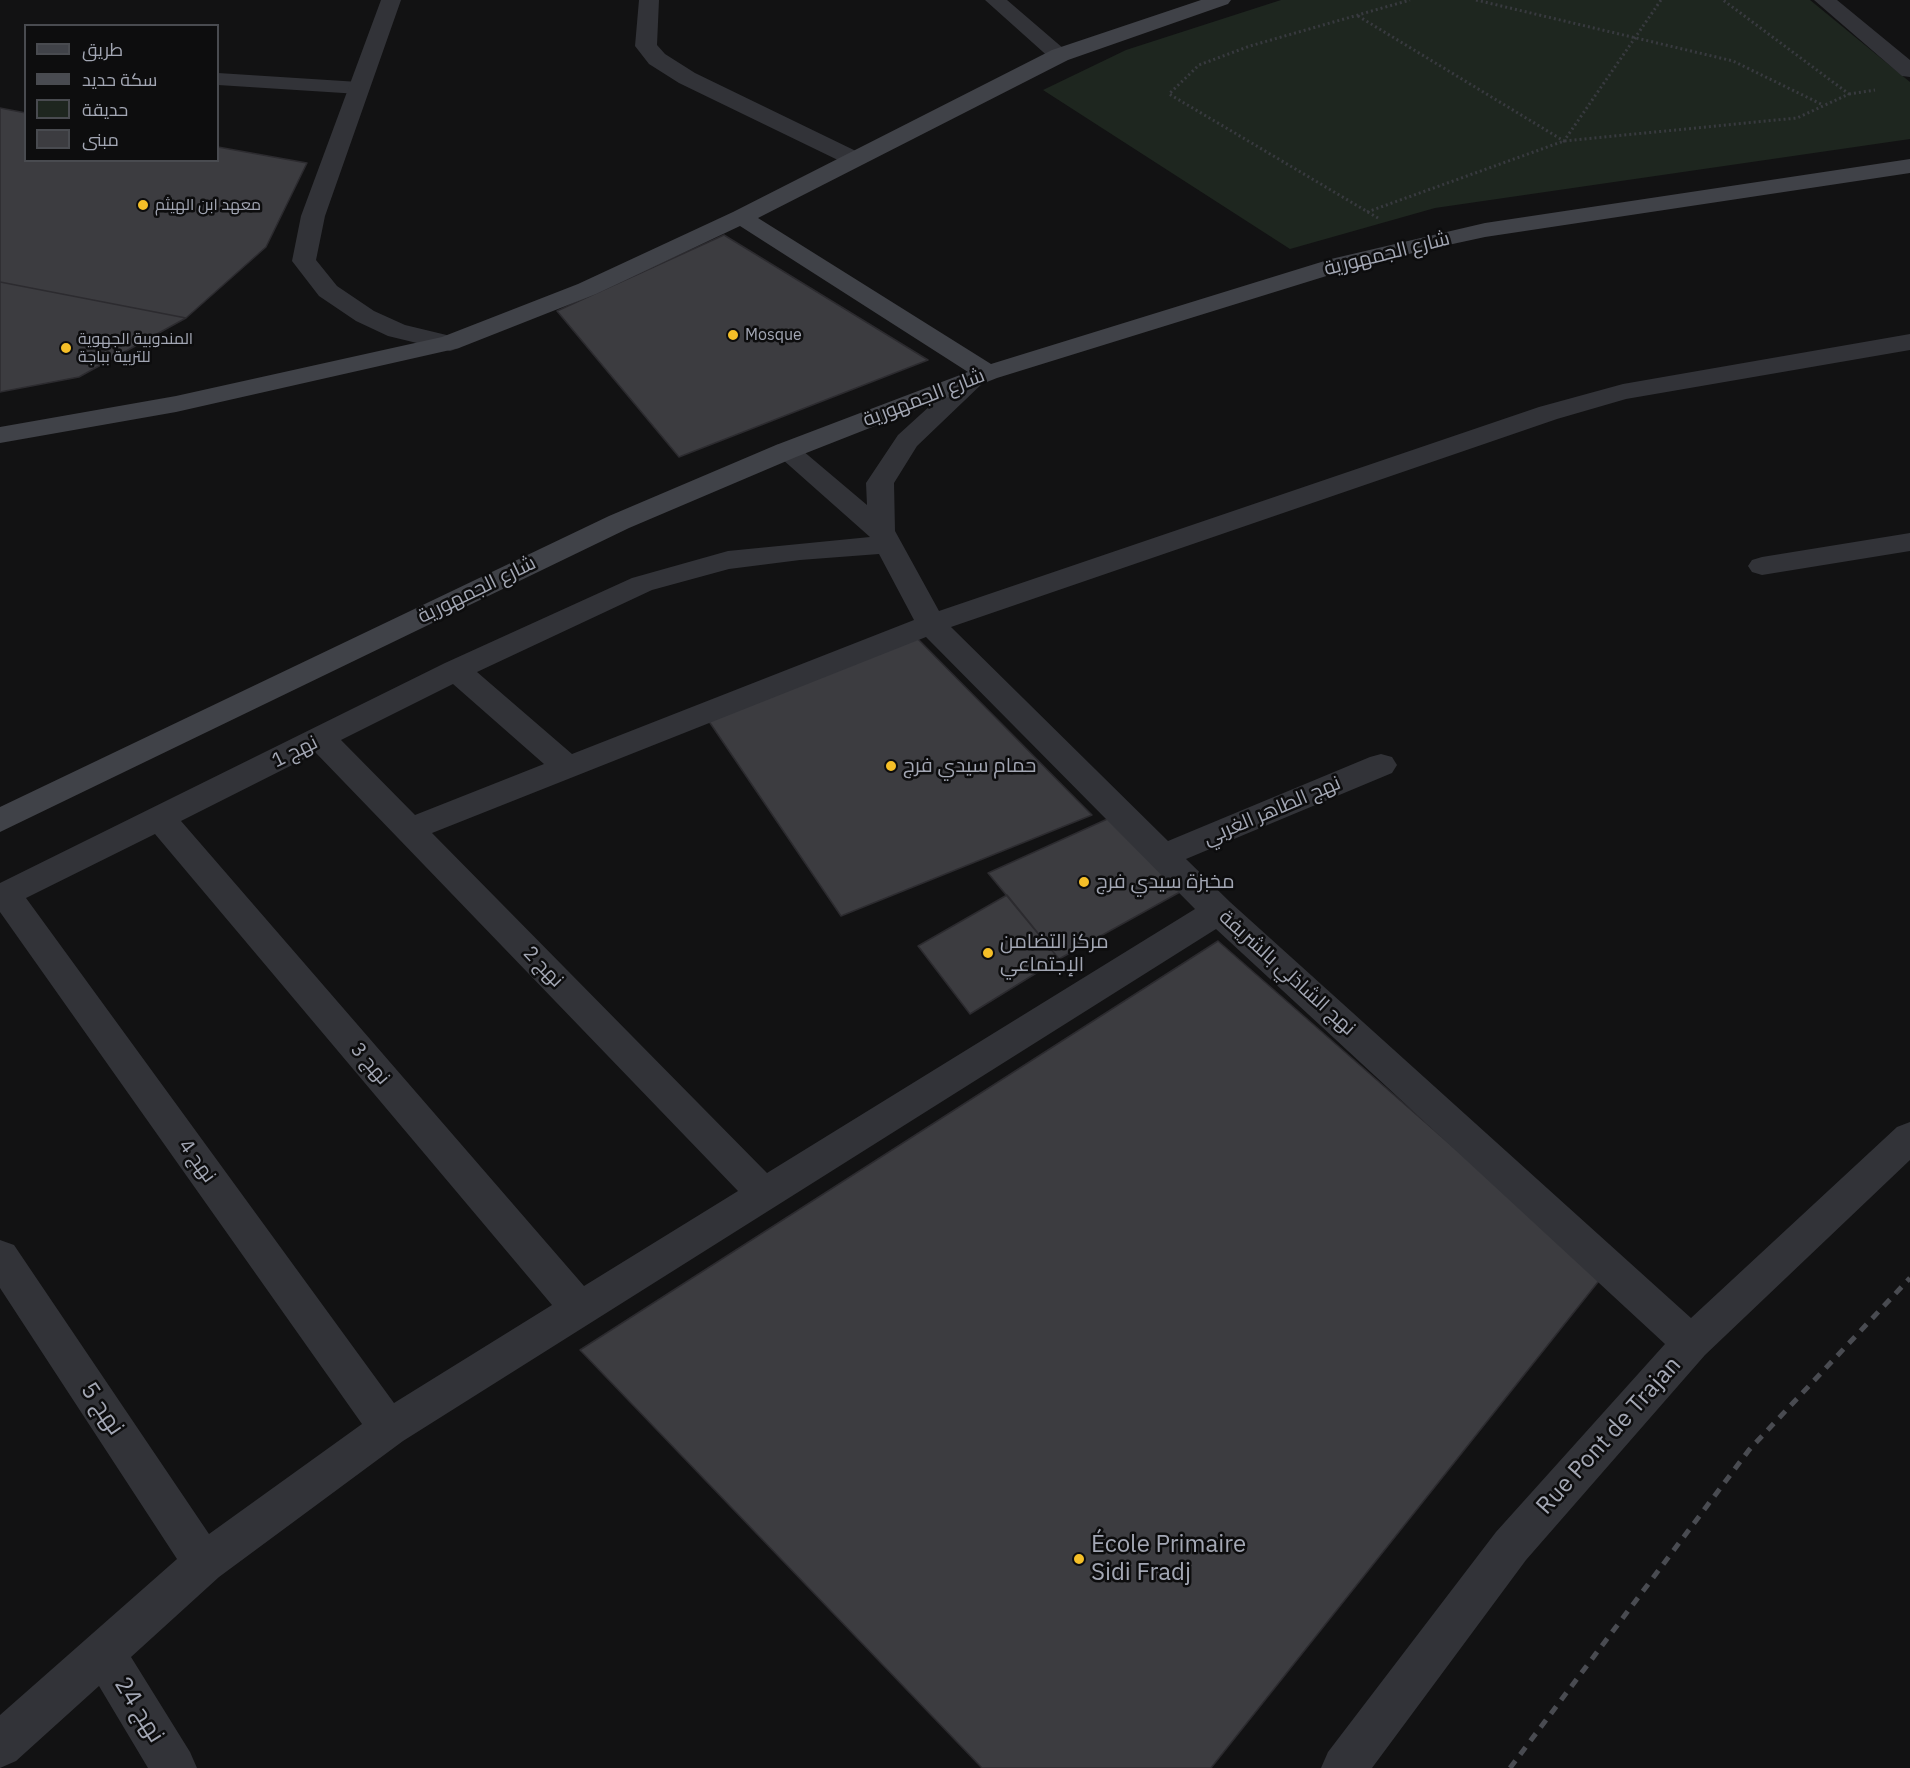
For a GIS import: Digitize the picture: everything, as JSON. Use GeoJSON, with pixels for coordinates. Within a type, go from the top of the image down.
{"type":"FeatureCollection","features":[{"type":"Feature","properties":{"kind":"main road"},"geometry":{"type":"LineString","coordinates":[[0,435],[176,404],[450,343],[578,293],[741,217],[852,158],[1060,55],[1221,0]]}},
{"type":"Feature","properties":{"kind":"main road","name":"شارع الجمهورية"},"geometry":{"type":"LineString","coordinates":[[0,822],[619,522],[786,451],[981,376],[1340,264],[1424,243],[1485,230],[1910,166]]}},
{"type":"Feature","properties":{"kind":"main road"},"geometry":{"type":"LineString","coordinates":[[741,217],[981,376]]}},
{"type":"Feature","properties":{"kind":"street"},"geometry":{"type":"LineString","coordinates":[[392,0],[314,216],[304,261],[327,291],[365,316],[397,331],[450,343]]}},
{"type":"Feature","properties":{"kind":"street"},"geometry":{"type":"LineString","coordinates":[[649,0],[646,46],[657,59],[687,78],[852,158]]}},
{"type":"Feature","properties":{"kind":"street"},"geometry":{"type":"LineString","coordinates":[[995,0],[1060,55]]}},
{"type":"Feature","properties":{"kind":"street"},"geometry":{"type":"LineString","coordinates":[[1824,0],[1910,71]]}},
{"type":"Feature","properties":{"kind":"street"},"geometry":{"type":"LineString","coordinates":[[409,830],[931,624],[1548,413],[1623,393],[1910,342]]}},
{"type":"Feature","properties":{"kind":"street"},"geometry":{"type":"LineString","coordinates":[[884,538],[880,483],[907,441],[981,376]]}},
{"type":"Feature","properties":{"kind":"street","name":"نهج الشاذلي بالشريفة"},"geometry":{"type":"LineString","coordinates":[[786,451],[884,538],[931,624],[1218,911],[1691,1343]]}},
{"type":"Feature","properties":{"kind":"street","name":"نهج 1"},"geometry":{"type":"LineString","coordinates":[[3,895],[456,670],[642,584],[728,560],[884,538]]}},
{"type":"Feature","properties":{"kind":"street"},"geometry":{"type":"LineString","coordinates":[[1762,566],[1910,542]]}},
{"type":"Feature","properties":{"kind":"street"},"geometry":{"type":"LineString","coordinates":[[456,670],[567,767]]}},
{"type":"Feature","properties":{"kind":"street","name":"نهج 2"},"geometry":{"type":"LineString","coordinates":[[321,739],[765,1195]]}},
{"type":"Feature","properties":{"kind":"street","name":"نهج الطاهر الغربي"},"geometry":{"type":"LineString","coordinates":[[1163,856],[1381,765]]}},
{"type":"Feature","properties":{"kind":"street","name":"نهج 3"},"geometry":{"type":"LineString","coordinates":[[160,818],[580,1310]]}},
{"type":"Feature","properties":{"kind":"street","name":"نهج 4"},"geometry":{"type":"LineString","coordinates":[[3,895],[389,1428]]}},
{"type":"Feature","properties":{"kind":"street"},"geometry":{"type":"LineString","coordinates":[[1,1741],[204,1563],[389,1428],[1218,911]]}},
{"type":"Feature","properties":{"kind":"street","name":"Rue Pont de Trajan"},"geometry":{"type":"LineString","coordinates":[[1344,1768],[1511,1546],[1691,1343],[1910,1137]]}},
{"type":"Feature","properties":{"kind":"street","name":"نهج 5"},"geometry":{"type":"LineString","coordinates":[[0,1256],[204,1563]]}},
{"type":"Feature","properties":{"kind":"street","name":"نهج 24"},"geometry":{"type":"LineString","coordinates":[[103,1652],[174,1768]]}},
{"type":"Feature","properties":{"kind":"lane"},"geometry":{"type":"LineString","coordinates":[[219,80],[359,88]]}},
{"type":"Feature","properties":{"kind":"path"},"geometry":{"type":"LineString","coordinates":[[1410,0],[1250,46],[1199,65],[1169,94],[1367,212],[1564,141],[1797,118],[1849,94],[1724,0]]}},
{"type":"Feature","properties":{"kind":"path"},"geometry":{"type":"LineString","coordinates":[[1476,0],[1733,61],[1823,105]]}},
{"type":"Feature","properties":{"kind":"path"},"geometry":{"type":"LineString","coordinates":[[1564,141],[1661,0]]}},
{"type":"Feature","properties":{"kind":"path"},"geometry":{"type":"LineString","coordinates":[[1357,15],[1564,141]]}},
{"type":"Feature","properties":{"kind":"green space"},"geometry":{"type":"Polygon","coordinates":[[[1281,0],[1810,0],[1910,82],[1910,139],[1435,208],[1290,249],[1043,90],[1126,50],[1281,0]]]}},
{"type":"Feature","properties":{"kind":"building","name":"معهد ابن الهيثم"},"geometry":{"type":"Polygon","coordinates":[[[0,108],[24,113],[24,162],[219,162],[219,147],[307,163],[266,247],[186,318],[0,282],[0,108]]]}},
{"type":"Feature","properties":{"kind":"building","name":"Mosque"},"geometry":{"type":"Polygon","coordinates":[[[724,235],[928,360],[679,457],[557,311],[724,235]]]}},
{"type":"Feature","properties":{"kind":"building","name":"المندوبية الجهوية للتربية بباجة"},"geometry":{"type":"Polygon","coordinates":[[[0,282],[186,318],[79,377],[0,392],[0,282]]]}},
{"type":"Feature","properties":{"kind":"building","name":"حمام سيدي فرج"},"geometry":{"type":"Polygon","coordinates":[[[912,633],[1092,815],[841,916],[706,717],[912,633]]]}},
{"type":"Feature","properties":{"kind":"building","name":"مخبزة سيدي فرج"},"geometry":{"type":"Polygon","coordinates":[[[1114,816],[1180,892],[1059,959],[988,873],[1114,816]]]}},
{"type":"Feature","properties":{"kind":"building","name":"مركز التضامن الإجتماعي"},"geometry":{"type":"Polygon","coordinates":[[[1007,895],[1059,959],[970,1014],[918,946],[1007,895]]]}},
{"type":"Feature","properties":{"kind":"building","name":"École Primaire Sidi Fradj"},"geometry":{"type":"Polygon","coordinates":[[[1218,941],[1602,1277],[1211,1768],[982,1768],[580,1350],[1218,941]]]}},
{"type":"Feature","properties":{"kind":"railway"},"geometry":{"type":"LineString","coordinates":[[1510,1768],[1749,1450],[1910,1278]]}},
{"type":"Feature","properties":{"kind":"place","name":"معهد ابن الهيثم"},"geometry":{"type":"Point","coordinates":[143,205]}},
{"type":"Feature","properties":{"kind":"place","name":"Mosque"},"geometry":{"type":"Point","coordinates":[733,335]}},
{"type":"Feature","properties":{"kind":"place","name":"المندوبية الجهوية للتربية بباجة"},"geometry":{"type":"Point","coordinates":[66,348]}},
{"type":"Feature","properties":{"kind":"place","name":"حمام سيدي فرج"},"geometry":{"type":"Point","coordinates":[891,766]}},
{"type":"Feature","properties":{"kind":"place","name":"مخبزة سيدي فرج"},"geometry":{"type":"Point","coordinates":[1084,882]}},
{"type":"Feature","properties":{"kind":"place","name":"مركز التضامن الإجتماعي"},"geometry":{"type":"Point","coordinates":[988,953]}},
{"type":"Feature","properties":{"kind":"place","name":"École Primaire Sidi Fradj"},"geometry":{"type":"Point","coordinates":[1079,1559]}}]}
